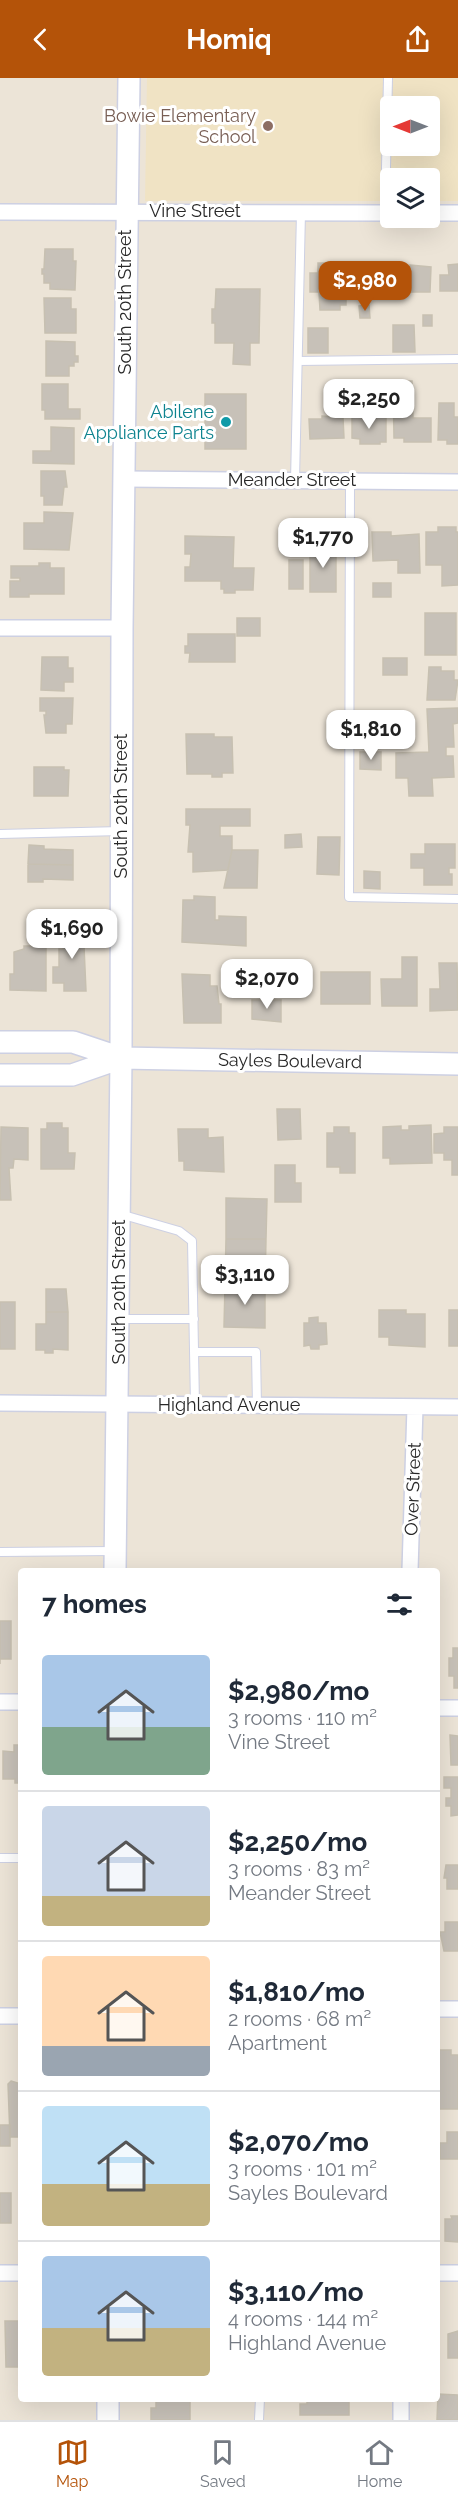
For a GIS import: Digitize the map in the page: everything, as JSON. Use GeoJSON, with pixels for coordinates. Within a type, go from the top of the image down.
{"type":"FeatureCollection","features":[{"type":"Feature","properties":{"kind":"street","name":"South 20th Street"},"geometry":{"type":"LineString","coordinates":[[116,1561],[122,628],[129,78]]}},
{"type":"Feature","properties":{"kind":"street","name":"Vine Street"},"geometry":{"type":"LineString","coordinates":[[0,212],[380,213]]}},
{"type":"Feature","properties":{"kind":"street"},"geometry":{"type":"LineString","coordinates":[[440,213],[458,213]]}},
{"type":"Feature","properties":{"kind":"street","name":"Meander Street"},"geometry":{"type":"LineString","coordinates":[[125,479],[458,482]]}},
{"type":"Feature","properties":{"kind":"street"},"geometry":{"type":"LineString","coordinates":[[0,628],[122,628]]}},
{"type":"Feature","properties":{"kind":"street","name":"Sayles Boulevard"},"geometry":{"type":"LineString","coordinates":[[0,1042],[73,1042],[121,1058],[458,1064]]}},
{"type":"Feature","properties":{"kind":"street","name":"Sayles Boulevard"},"geometry":{"type":"LineString","coordinates":[[0,1075],[72,1075],[121,1058]]}},
{"type":"Feature","properties":{"kind":"street","name":"Highland Avenue"},"geometry":{"type":"LineString","coordinates":[[0,1403],[458,1407]]}},
{"type":"Feature","properties":{"kind":"street","name":"Over Street"},"geometry":{"type":"LineString","coordinates":[[410,1568],[415,1407]]}},
{"type":"Feature","properties":{"kind":"street"},"geometry":{"type":"LineString","coordinates":[[0,1702],[18,1702]]}},
{"type":"Feature","properties":{"kind":"street"},"geometry":{"type":"LineString","coordinates":[[440,1708],[458,1708]]}},
{"type":"Feature","properties":{"kind":"street"},"geometry":{"type":"LineString","coordinates":[[440,2009],[458,2009]]}},
{"type":"Feature","properties":{"kind":"street"},"geometry":{"type":"LineString","coordinates":[[0,2016],[18,2016]]}},
{"type":"Feature","properties":{"kind":"street"},"geometry":{"type":"LineString","coordinates":[[0,2273],[18,2273]]}},
{"type":"Feature","properties":{"kind":"street"},"geometry":{"type":"LineString","coordinates":[[440,2273],[458,2273]]}},
{"type":"Feature","properties":{"kind":"street"},"geometry":{"type":"LineString","coordinates":[[108,2402],[108,2420]]}},
{"type":"Feature","properties":{"kind":"street"},"geometry":{"type":"LineString","coordinates":[[400,2420],[401,2402]]}},
{"type":"Feature","properties":{"kind":"lane"},"geometry":{"type":"LineString","coordinates":[[388,78],[388,168]]}},
{"type":"Feature","properties":{"kind":"lane"},"geometry":{"type":"LineString","coordinates":[[295,481],[301,212]]}},
{"type":"Feature","properties":{"kind":"lane"},"geometry":{"type":"LineString","coordinates":[[298,361],[458,359]]}},
{"type":"Feature","properties":{"kind":"lane"},"geometry":{"type":"LineString","coordinates":[[350,481],[349,897],[458,899]]}},
{"type":"Feature","properties":{"kind":"lane"},"geometry":{"type":"LineString","coordinates":[[0,834],[121,831]]}},
{"type":"Feature","properties":{"kind":"lane"},"geometry":{"type":"LineString","coordinates":[[119,1214],[179,1231],[192,1241],[195,1405]]}},
{"type":"Feature","properties":{"kind":"lane"},"geometry":{"type":"LineString","coordinates":[[118,1319],[194,1319]]}},
{"type":"Feature","properties":{"kind":"lane"},"geometry":{"type":"LineString","coordinates":[[195,1352],[256,1352],[257,1406]]}},
{"type":"Feature","properties":{"kind":"lane"},"geometry":{"type":"LineString","coordinates":[[0,1552],[116,1561]]}},
{"type":"Feature","properties":{"kind":"lane"},"geometry":{"type":"LineString","coordinates":[[0,1858],[18,1858]]}},
{"type":"Feature","properties":{"kind":"lane"},"geometry":{"type":"LineString","coordinates":[[260,2402],[260,2420]]}},
{"type":"Feature","properties":{"kind":"shaded area","name":"Bowie Elementary School"},"geometry":{"type":"Polygon","coordinates":[[[147,78],[458,78],[458,201],[440,201],[440,168],[380,168],[380,201],[145,201],[147,78]]]}},
{"type":"Feature","properties":{"kind":"building"},"geometry":{"type":"Polygon","coordinates":[[[45,249],[73,249],[73,261],[76,261],[75,290],[50,289],[50,283],[44,283],[42,269],[44,269],[45,249]]]}},
{"type":"Feature","properties":{"kind":"building"},"geometry":{"type":"Polygon","coordinates":[[[318,263],[346,263],[346,305],[340,305],[340,310],[320,310],[319,292],[310,292],[310,273],[318,273],[318,263]]]}},
{"type":"Feature","properties":{"kind":"building"},"geometry":{"type":"Polygon","coordinates":[[[362,264],[386,265],[386,290],[354,290],[354,269],[362,269],[362,264]]]}},
{"type":"Feature","properties":{"kind":"building"},"geometry":{"type":"Polygon","coordinates":[[[458,264],[458,291],[440,291],[440,275],[449,275],[448,265],[458,264]]]}},
{"type":"Feature","properties":{"kind":"building"},"geometry":{"type":"Polygon","coordinates":[[[410,265],[431,267],[430,292],[396,292],[396,273],[410,273],[410,265]]]}},
{"type":"Feature","properties":{"kind":"building"},"geometry":{"type":"Polygon","coordinates":[[[216,289],[260,289],[259,343],[250,343],[250,365],[233,364],[234,343],[215,343],[212,309],[215,309],[216,289]]]}},
{"type":"Feature","properties":{"kind":"building"},"geometry":{"type":"Polygon","coordinates":[[[44,298],[71,298],[71,309],[76,309],[76,333],[45,333],[44,298]]]}},
{"type":"Feature","properties":{"kind":"building"},"geometry":{"type":"Polygon","coordinates":[[[369,305],[370,318],[360,318],[359,306],[369,305]]]}},
{"type":"Feature","properties":{"kind":"building"},"geometry":{"type":"Polygon","coordinates":[[[423,315],[432,315],[432,326],[423,326],[423,315]]]}},
{"type":"Feature","properties":{"kind":"building"},"geometry":{"type":"Polygon","coordinates":[[[393,325],[414,325],[415,352],[393,352],[393,325]]]}},
{"type":"Feature","properties":{"kind":"building"},"geometry":{"type":"Polygon","coordinates":[[[308,328],[328,328],[328,353],[308,353],[308,328]]]}},
{"type":"Feature","properties":{"kind":"building"},"geometry":{"type":"Polygon","coordinates":[[[46,341],[75,342],[75,356],[78,356],[78,362],[74,362],[74,366],[69,366],[69,376],[46,376],[46,341]]]}},
{"type":"Feature","properties":{"kind":"building"},"geometry":{"type":"Polygon","coordinates":[[[393,381],[412,381],[413,418],[431,418],[431,442],[404,442],[404,438],[394,438],[393,381]]]}},
{"type":"Feature","properties":{"kind":"building"},"geometry":{"type":"Polygon","coordinates":[[[42,384],[68,384],[68,409],[80,409],[80,419],[45,419],[45,410],[42,410],[42,384]]]}},
{"type":"Feature","properties":{"kind":"building","name":"Abilene Appliance Parts"},"geometry":{"type":"Polygon","coordinates":[[[205,394],[246,394],[246,449],[205,449],[205,394]]]}},
{"type":"Feature","properties":{"kind":"building"},"geometry":{"type":"Polygon","coordinates":[[[439,403],[454,403],[454,417],[458,417],[458,444],[447,444],[447,440],[438,440],[439,403]]]}},
{"type":"Feature","properties":{"kind":"building"},"geometry":{"type":"Polygon","coordinates":[[[322,416],[343,418],[344,438],[310,439],[309,419],[322,419],[322,416]]]}},
{"type":"Feature","properties":{"kind":"building"},"geometry":{"type":"Polygon","coordinates":[[[352,417],[386,417],[386,442],[360,444],[360,439],[352,438],[352,417]]]}},
{"type":"Feature","properties":{"kind":"building"},"geometry":{"type":"Polygon","coordinates":[[[51,427],[74,428],[74,464],[33,463],[33,451],[51,451],[51,427]]]}},
{"type":"Feature","properties":{"kind":"building"},"geometry":{"type":"Polygon","coordinates":[[[41,471],[65,471],[67,487],[64,487],[62,505],[44,505],[44,496],[41,496],[41,471]]]}},
{"type":"Feature","properties":{"kind":"building"},"geometry":{"type":"Polygon","coordinates":[[[44,512],[73,513],[69,550],[24,549],[24,523],[44,523],[44,512]]]}},
{"type":"Feature","properties":{"kind":"building"},"geometry":{"type":"Polygon","coordinates":[[[438,527],[456,527],[456,532],[458,532],[458,585],[442,586],[442,565],[426,565],[426,532],[438,532],[438,527]]]}},
{"type":"Feature","properties":{"kind":"building"},"geometry":{"type":"Polygon","coordinates":[[[372,532],[391,532],[391,536],[419,534],[420,573],[398,573],[398,560],[373,561],[372,532]]]}},
{"type":"Feature","properties":{"kind":"building"},"geometry":{"type":"Polygon","coordinates":[[[185,536],[234,537],[233,568],[254,568],[253,590],[235,590],[235,593],[224,593],[224,589],[221,589],[221,581],[185,581],[185,567],[190,567],[191,554],[185,554],[185,536]]]}},
{"type":"Feature","properties":{"kind":"building"},"geometry":{"type":"Polygon","coordinates":[[[310,546],[336,546],[336,592],[310,592],[310,546]]]}},
{"type":"Feature","properties":{"kind":"building"},"geometry":{"type":"Polygon","coordinates":[[[289,560],[303,560],[303,589],[289,589],[289,560]]]}},
{"type":"Feature","properties":{"kind":"building"},"geometry":{"type":"Polygon","coordinates":[[[39,563],[50,563],[50,568],[64,568],[64,594],[29,594],[29,597],[10,597],[10,581],[20,581],[20,578],[11,578],[11,566],[39,566],[39,563]]]}},
{"type":"Feature","properties":{"kind":"building"},"geometry":{"type":"Polygon","coordinates":[[[373,583],[391,583],[391,597],[373,597],[373,583]]]}},
{"type":"Feature","properties":{"kind":"building"},"geometry":{"type":"Polygon","coordinates":[[[425,613],[456,613],[456,655],[425,655],[425,613]]]}},
{"type":"Feature","properties":{"kind":"building"},"geometry":{"type":"Polygon","coordinates":[[[237,618],[260,618],[260,636],[237,636],[237,618]]]}},
{"type":"Feature","properties":{"kind":"building"},"geometry":{"type":"Polygon","coordinates":[[[188,634],[235,634],[235,662],[189,662],[190,653],[185,653],[185,646],[188,646],[188,634]]]}},
{"type":"Feature","properties":{"kind":"building"},"geometry":{"type":"Polygon","coordinates":[[[42,657],[68,657],[68,668],[73,668],[73,682],[64,682],[64,691],[41,690],[42,657]]]}},
{"type":"Feature","properties":{"kind":"building"},"geometry":{"type":"Polygon","coordinates":[[[383,658],[407,658],[407,675],[383,675],[383,658]]]}},
{"type":"Feature","properties":{"kind":"building"},"geometry":{"type":"Polygon","coordinates":[[[429,667],[441,667],[441,671],[454,671],[454,680],[458,680],[455,700],[427,700],[429,667]]]}},
{"type":"Feature","properties":{"kind":"building"},"geometry":{"type":"Polygon","coordinates":[[[40,698],[73,698],[72,724],[66,724],[66,733],[46,733],[44,715],[46,711],[40,711],[40,698]]]}},
{"type":"Feature","properties":{"kind":"building"},"geometry":{"type":"Polygon","coordinates":[[[458,708],[458,723],[453,724],[454,747],[446,747],[446,756],[453,756],[454,777],[432,778],[433,796],[409,796],[408,778],[396,778],[396,753],[429,752],[427,709],[458,708]]]}},
{"type":"Feature","properties":{"kind":"building"},"geometry":{"type":"Polygon","coordinates":[[[186,734],[214,734],[214,737],[232,737],[233,773],[222,773],[222,777],[212,777],[212,774],[187,774],[186,734]]]}},
{"type":"Feature","properties":{"kind":"building"},"geometry":{"type":"Polygon","coordinates":[[[360,752],[381,752],[381,770],[360,769],[360,752]]]}},
{"type":"Feature","properties":{"kind":"building"},"geometry":{"type":"Polygon","coordinates":[[[34,767],[64,767],[64,770],[69,770],[68,796],[34,796],[34,767]]]}},
{"type":"Feature","properties":{"kind":"building"},"geometry":{"type":"Polygon","coordinates":[[[186,809],[250,809],[250,826],[220,826],[220,836],[232,836],[228,870],[193,872],[193,852],[188,852],[190,825],[186,825],[186,809]]]}},
{"type":"Feature","properties":{"kind":"building"},"geometry":{"type":"Polygon","coordinates":[[[301,834],[302,847],[285,848],[285,835],[301,834]]]}},
{"type":"Feature","properties":{"kind":"building"},"geometry":{"type":"Polygon","coordinates":[[[318,837],[340,837],[339,875],[317,874],[318,837]]]}},
{"type":"Feature","properties":{"kind":"building"},"geometry":{"type":"Polygon","coordinates":[[[425,844],[455,844],[455,868],[449,868],[449,874],[452,874],[452,885],[424,885],[424,868],[411,868],[411,854],[425,854],[425,844]]]}},
{"type":"Feature","properties":{"kind":"building"},"geometry":{"type":"Polygon","coordinates":[[[29,845],[44,846],[44,849],[73,850],[73,865],[28,864],[29,845]]]}},
{"type":"Feature","properties":{"kind":"building"},"geometry":{"type":"Polygon","coordinates":[[[232,850],[258,850],[257,888],[224,888],[232,850]]]}},
{"type":"Feature","properties":{"kind":"building"},"geometry":{"type":"Polygon","coordinates":[[[28,864],[73,865],[73,880],[43,879],[43,882],[28,882],[28,864]]]}},
{"type":"Feature","properties":{"kind":"building"},"geometry":{"type":"Polygon","coordinates":[[[364,871],[380,872],[380,889],[364,888],[364,871]]]}},
{"type":"Feature","properties":{"kind":"building"},"geometry":{"type":"Polygon","coordinates":[[[194,896],[215,897],[215,920],[219,920],[219,916],[246,917],[246,946],[182,942],[183,900],[194,900],[194,896]]]}},
{"type":"Feature","properties":{"kind":"building"},"geometry":{"type":"Polygon","coordinates":[[[63,924],[83,924],[86,991],[64,991],[64,983],[53,983],[53,967],[59,967],[59,949],[63,949],[63,924]]]}},
{"type":"Feature","properties":{"kind":"building"},"geometry":{"type":"Polygon","coordinates":[[[24,946],[46,946],[46,991],[10,990],[10,974],[14,974],[14,952],[24,949],[24,946]]]}},
{"type":"Feature","properties":{"kind":"building"},"geometry":{"type":"Polygon","coordinates":[[[402,957],[417,957],[417,1006],[382,1006],[381,979],[402,979],[402,957]]]}},
{"type":"Feature","properties":{"kind":"building"},"geometry":{"type":"Polygon","coordinates":[[[281,960],[291,960],[291,966],[306,966],[307,978],[281,978],[281,960]]]}},
{"type":"Feature","properties":{"kind":"building"},"geometry":{"type":"Polygon","coordinates":[[[439,963],[457,963],[458,1010],[430,1011],[430,989],[440,989],[439,963]]]}},
{"type":"Feature","properties":{"kind":"building"},"geometry":{"type":"Polygon","coordinates":[[[321,972],[370,972],[370,1004],[321,1004],[321,972]]]}},
{"type":"Feature","properties":{"kind":"building"},"geometry":{"type":"Polygon","coordinates":[[[182,974],[210,975],[210,986],[217,986],[219,1004],[221,1004],[221,1023],[184,1023],[182,974]]]}},
{"type":"Feature","properties":{"kind":"building"},"geometry":{"type":"Polygon","coordinates":[[[252,1000],[281,1000],[281,1022],[252,1019],[252,1000]]]}},
{"type":"Feature","properties":{"kind":"building"},"geometry":{"type":"Polygon","coordinates":[[[277,1109],[300,1109],[301,1139],[278,1140],[277,1109]]]}},
{"type":"Feature","properties":{"kind":"building"},"geometry":{"type":"Polygon","coordinates":[[[47,1123],[62,1123],[62,1128],[68,1128],[68,1153],[75,1153],[74,1169],[41,1169],[41,1129],[47,1129],[47,1123]]]}},
{"type":"Feature","properties":{"kind":"building"},"geometry":{"type":"Polygon","coordinates":[[[431,1125],[432,1163],[390,1164],[390,1158],[383,1158],[383,1127],[401,1126],[401,1130],[409,1130],[409,1126],[431,1125]]]}},
{"type":"Feature","properties":{"kind":"building"},"geometry":{"type":"Polygon","coordinates":[[[1,1127],[28,1128],[28,1160],[14,1159],[13,1168],[9,1168],[11,1200],[0,1200],[1,1127]]]}},
{"type":"Feature","properties":{"kind":"building"},"geometry":{"type":"Polygon","coordinates":[[[334,1127],[349,1127],[349,1133],[355,1133],[355,1173],[340,1173],[340,1167],[327,1167],[327,1133],[334,1133],[334,1127]]]}},
{"type":"Feature","properties":{"kind":"building"},"geometry":{"type":"Polygon","coordinates":[[[444,1127],[458,1127],[458,1175],[452,1175],[452,1160],[444,1160],[444,1153],[434,1153],[434,1134],[444,1133],[444,1127]]]}},
{"type":"Feature","properties":{"kind":"building"},"geometry":{"type":"Polygon","coordinates":[[[178,1129],[208,1129],[208,1138],[223,1137],[224,1172],[184,1170],[184,1161],[179,1161],[178,1129]]]}},
{"type":"Feature","properties":{"kind":"building"},"geometry":{"type":"Polygon","coordinates":[[[275,1165],[295,1165],[295,1183],[301,1183],[301,1202],[275,1202],[275,1165]]]}},
{"type":"Feature","properties":{"kind":"building"},"geometry":{"type":"Polygon","coordinates":[[[226,1198],[267,1199],[266,1239],[226,1239],[226,1198]]]}},
{"type":"Feature","properties":{"kind":"building"},"geometry":{"type":"Polygon","coordinates":[[[226,1239],[266,1239],[265,1285],[225,1285],[226,1239]]]}},
{"type":"Feature","properties":{"kind":"building"},"geometry":{"type":"Polygon","coordinates":[[[225,1285],[265,1285],[265,1328],[224,1327],[225,1285]]]}},
{"type":"Feature","properties":{"kind":"building"},"geometry":{"type":"Polygon","coordinates":[[[46,1289],[66,1289],[68,1312],[46,1312],[46,1289]]]}},
{"type":"Feature","properties":{"kind":"building"},"geometry":{"type":"Polygon","coordinates":[[[0,1302],[15,1302],[15,1349],[0,1349],[0,1302]]]}},
{"type":"Feature","properties":{"kind":"building"},"geometry":{"type":"Polygon","coordinates":[[[379,1310],[406,1310],[406,1314],[425,1314],[425,1347],[389,1345],[389,1337],[379,1337],[379,1310]]]}},
{"type":"Feature","properties":{"kind":"building"},"geometry":{"type":"Polygon","coordinates":[[[449,1310],[458,1310],[458,1346],[449,1346],[449,1310]]]}},
{"type":"Feature","properties":{"kind":"building"},"geometry":{"type":"Polygon","coordinates":[[[46,1312],[68,1312],[68,1350],[53,1349],[53,1353],[45,1353],[45,1350],[36,1350],[36,1324],[46,1324],[46,1312]]]}},
{"type":"Feature","properties":{"kind":"building"},"geometry":{"type":"Polygon","coordinates":[[[318,1317],[318,1323],[326,1323],[327,1344],[319,1345],[319,1349],[311,1349],[310,1345],[304,1346],[304,1323],[309,1323],[309,1318],[318,1317]]]}},
{"type":"Feature","properties":{"kind":"building"},"geometry":{"type":"Polygon","coordinates":[[[0,1621],[11,1621],[11,1659],[0,1659],[0,1621]]]}},
{"type":"Feature","properties":{"kind":"building"},"geometry":{"type":"Polygon","coordinates":[[[453,1648],[458,1648],[458,1688],[454,1688],[454,1676],[449,1676],[449,1658],[453,1658],[453,1648]]]}},
{"type":"Feature","properties":{"kind":"building"},"geometry":{"type":"Polygon","coordinates":[[[450,1735],[458,1736],[458,1765],[451,1765],[450,1735]]]}},
{"type":"Feature","properties":{"kind":"building"},"geometry":{"type":"Polygon","coordinates":[[[14,1745],[18,1745],[18,1783],[15,1783],[15,1779],[3,1779],[3,1751],[14,1752],[14,1745]]]}},
{"type":"Feature","properties":{"kind":"building"},"geometry":{"type":"Polygon","coordinates":[[[444,1777],[458,1777],[458,1815],[451,1816],[451,1806],[446,1806],[446,1798],[451,1798],[451,1788],[444,1788],[444,1777]]]}},
{"type":"Feature","properties":{"kind":"building"},"geometry":{"type":"Polygon","coordinates":[[[446,1865],[458,1865],[458,1889],[447,1889],[447,1878],[444,1878],[446,1865]]]}},
{"type":"Feature","properties":{"kind":"building"},"geometry":{"type":"Polygon","coordinates":[[[445,1922],[458,1922],[458,1951],[444,1951],[440,1932],[445,1932],[445,1922]]]}},
{"type":"Feature","properties":{"kind":"building"},"geometry":{"type":"Polygon","coordinates":[[[440,2050],[451,2050],[451,2055],[458,2055],[458,2109],[440,2109],[440,2050]]]}},
{"type":"Feature","properties":{"kind":"building"},"geometry":{"type":"Polygon","coordinates":[[[11,2081],[18,2083],[18,2137],[10,2137],[8,2084],[11,2081]]]}},
{"type":"Feature","properties":{"kind":"building"},"geometry":{"type":"Polygon","coordinates":[[[0,2125],[10,2125],[10,2146],[0,2146],[0,2125]]]}},
{"type":"Feature","properties":{"kind":"building"},"geometry":{"type":"Polygon","coordinates":[[[447,2132],[458,2132],[458,2159],[440,2159],[440,2143],[447,2143],[447,2132]]]}},
{"type":"Feature","properties":{"kind":"building"},"geometry":{"type":"Polygon","coordinates":[[[0,2193],[11,2193],[11,2223],[0,2223],[0,2193]]]}},
{"type":"Feature","properties":{"kind":"building"},"geometry":{"type":"Polygon","coordinates":[[[451,2216],[458,2216],[458,2242],[445,2241],[445,2219],[452,2219],[451,2216]]]}},
{"type":"Feature","properties":{"kind":"building"},"geometry":{"type":"Polygon","coordinates":[[[5,2321],[18,2321],[18,2367],[6,2367],[5,2321]]]}},
{"type":"Feature","properties":{"kind":"building"},"geometry":{"type":"Polygon","coordinates":[[[458,2331],[458,2358],[448,2358],[448,2334],[458,2331]]]}},
{"type":"Feature","properties":{"kind":"building"},"geometry":{"type":"Polygon","coordinates":[[[440,2394],[458,2395],[458,2420],[437,2420],[440,2394]]]}},
{"type":"Feature","properties":{"kind":"building"},"geometry":{"type":"Polygon","coordinates":[[[156,2402],[190,2402],[190,2420],[151,2420],[151,2408],[156,2408],[156,2402]]]}},
{"type":"Feature","properties":{"kind":"building"},"geometry":{"type":"Polygon","coordinates":[[[307,2402],[349,2402],[349,2415],[300,2415],[300,2404],[307,2404],[307,2402]]]}},
{"type":"Feature","properties":{"kind":"place","name":"Bowie Elementary School"},"geometry":{"type":"Point","coordinates":[268,126]}},
{"type":"Feature","properties":{"kind":"place","name":"Abilene Appliance Parts"},"geometry":{"type":"Point","coordinates":[226,422]}}]}
